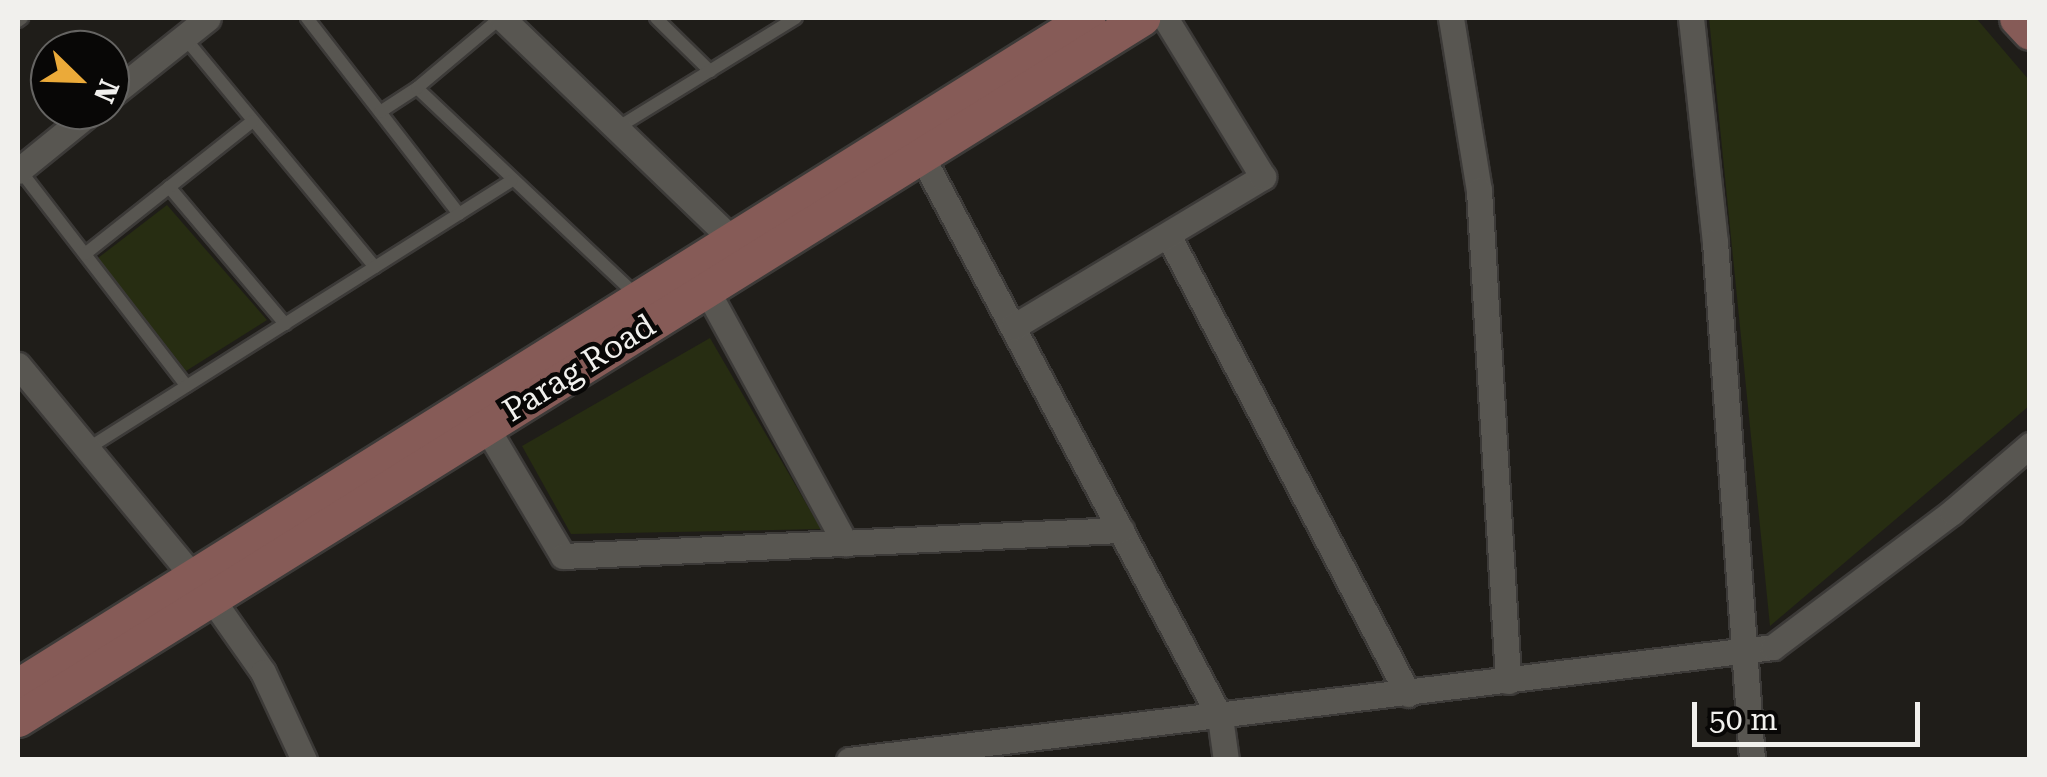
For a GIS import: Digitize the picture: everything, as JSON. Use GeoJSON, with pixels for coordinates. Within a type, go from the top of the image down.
{"type":"FeatureCollection","features":[{"type":"Feature","properties":{"kind":"street"},"geometry":{"type":"LineString","coordinates":[[130,80],[208,18]]}},
{"type":"Feature","properties":{"kind":"street"},"geometry":{"type":"LineString","coordinates":[[501,18],[744,250]]}},
{"type":"Feature","properties":{"kind":"street","name":"Parag Road"},"geometry":{"type":"LineString","coordinates":[[19,681],[202,587],[486,427],[706,289],[744,250],[1087,18]]}},
{"type":"Feature","properties":{"kind":"street","name":"Parag Road"},"geometry":{"type":"LineString","coordinates":[[18,719],[202,587],[639,298],[744,250],[921,155],[1142,18]]}},
{"type":"Feature","properties":{"kind":"street"},"geometry":{"type":"LineString","coordinates":[[1013,328],[1263,177],[1165,18]]}},
{"type":"Feature","properties":{"kind":"street"},"geometry":{"type":"LineString","coordinates":[[1451,18],[1478,190],[1508,682]]}},
{"type":"Feature","properties":{"kind":"street"},"geometry":{"type":"LineString","coordinates":[[1691,18],[1715,242],[1752,760]]}},
{"type":"Feature","properties":{"kind":"street"},"geometry":{"type":"LineString","coordinates":[[2017,18],[2030,32]]}},
{"type":"Feature","properties":{"kind":"street"},"geometry":{"type":"LineString","coordinates":[[18,170],[68,130]]}},
{"type":"Feature","properties":{"kind":"street"},"geometry":{"type":"LineString","coordinates":[[921,155],[1220,717],[1226,760]]}},
{"type":"Feature","properties":{"kind":"street"},"geometry":{"type":"LineString","coordinates":[[1168,235],[1408,694]]}},
{"type":"Feature","properties":{"kind":"street"},"geometry":{"type":"LineString","coordinates":[[706,289],[845,543]]}},
{"type":"Feature","properties":{"kind":"street"},"geometry":{"type":"LineString","coordinates":[[18,366],[202,587],[263,672],[304,760]]}},
{"type":"Feature","properties":{"kind":"street"},"geometry":{"type":"LineString","coordinates":[[486,427],[563,556],[1121,530]]}},
{"type":"Feature","properties":{"kind":"street"},"geometry":{"type":"LineString","coordinates":[[849,760],[1773,647],[1952,512],[2030,445]]}},
{"type":"Feature","properties":{"kind":"lane"},"geometry":{"type":"LineString","coordinates":[[308,18],[459,214]]}},
{"type":"Feature","properties":{"kind":"lane"},"geometry":{"type":"LineString","coordinates":[[380,112],[417,88],[501,18]]}},
{"type":"Feature","properties":{"kind":"lane"},"geometry":{"type":"LineString","coordinates":[[656,18],[710,71]]}},
{"type":"Feature","properties":{"kind":"lane"},"geometry":{"type":"LineString","coordinates":[[617,128],[792,18]]}},
{"type":"Feature","properties":{"kind":"lane"},"geometry":{"type":"LineString","coordinates":[[184,37],[375,267]]}},
{"type":"Feature","properties":{"kind":"lane"},"geometry":{"type":"LineString","coordinates":[[417,88],[639,298]]}},
{"type":"Feature","properties":{"kind":"lane"},"geometry":{"type":"LineString","coordinates":[[85,254],[254,121]]}},
{"type":"Feature","properties":{"kind":"lane"},"geometry":{"type":"LineString","coordinates":[[18,170],[187,386]]}},
{"type":"Feature","properties":{"kind":"lane"},"geometry":{"type":"LineString","coordinates":[[87,449],[511,181]]}},
{"type":"Feature","properties":{"kind":"lane"},"geometry":{"type":"LineString","coordinates":[[169,188],[285,324]]}},
{"type":"Feature","properties":{"kind":"green space"},"geometry":{"type":"Polygon","coordinates":[[[1709,18],[1976,18],[2029,80],[2029,406],[1770,626],[1709,18]]]}},
{"type":"Feature","properties":{"kind":"green space"},"geometry":{"type":"Polygon","coordinates":[[[167,205],[267,320],[186,371],[98,258],[167,205]]]}},
{"type":"Feature","properties":{"kind":"green space"},"geometry":{"type":"Polygon","coordinates":[[[710,338],[821,529],[571,534],[522,446],[710,338]]]}}]}
